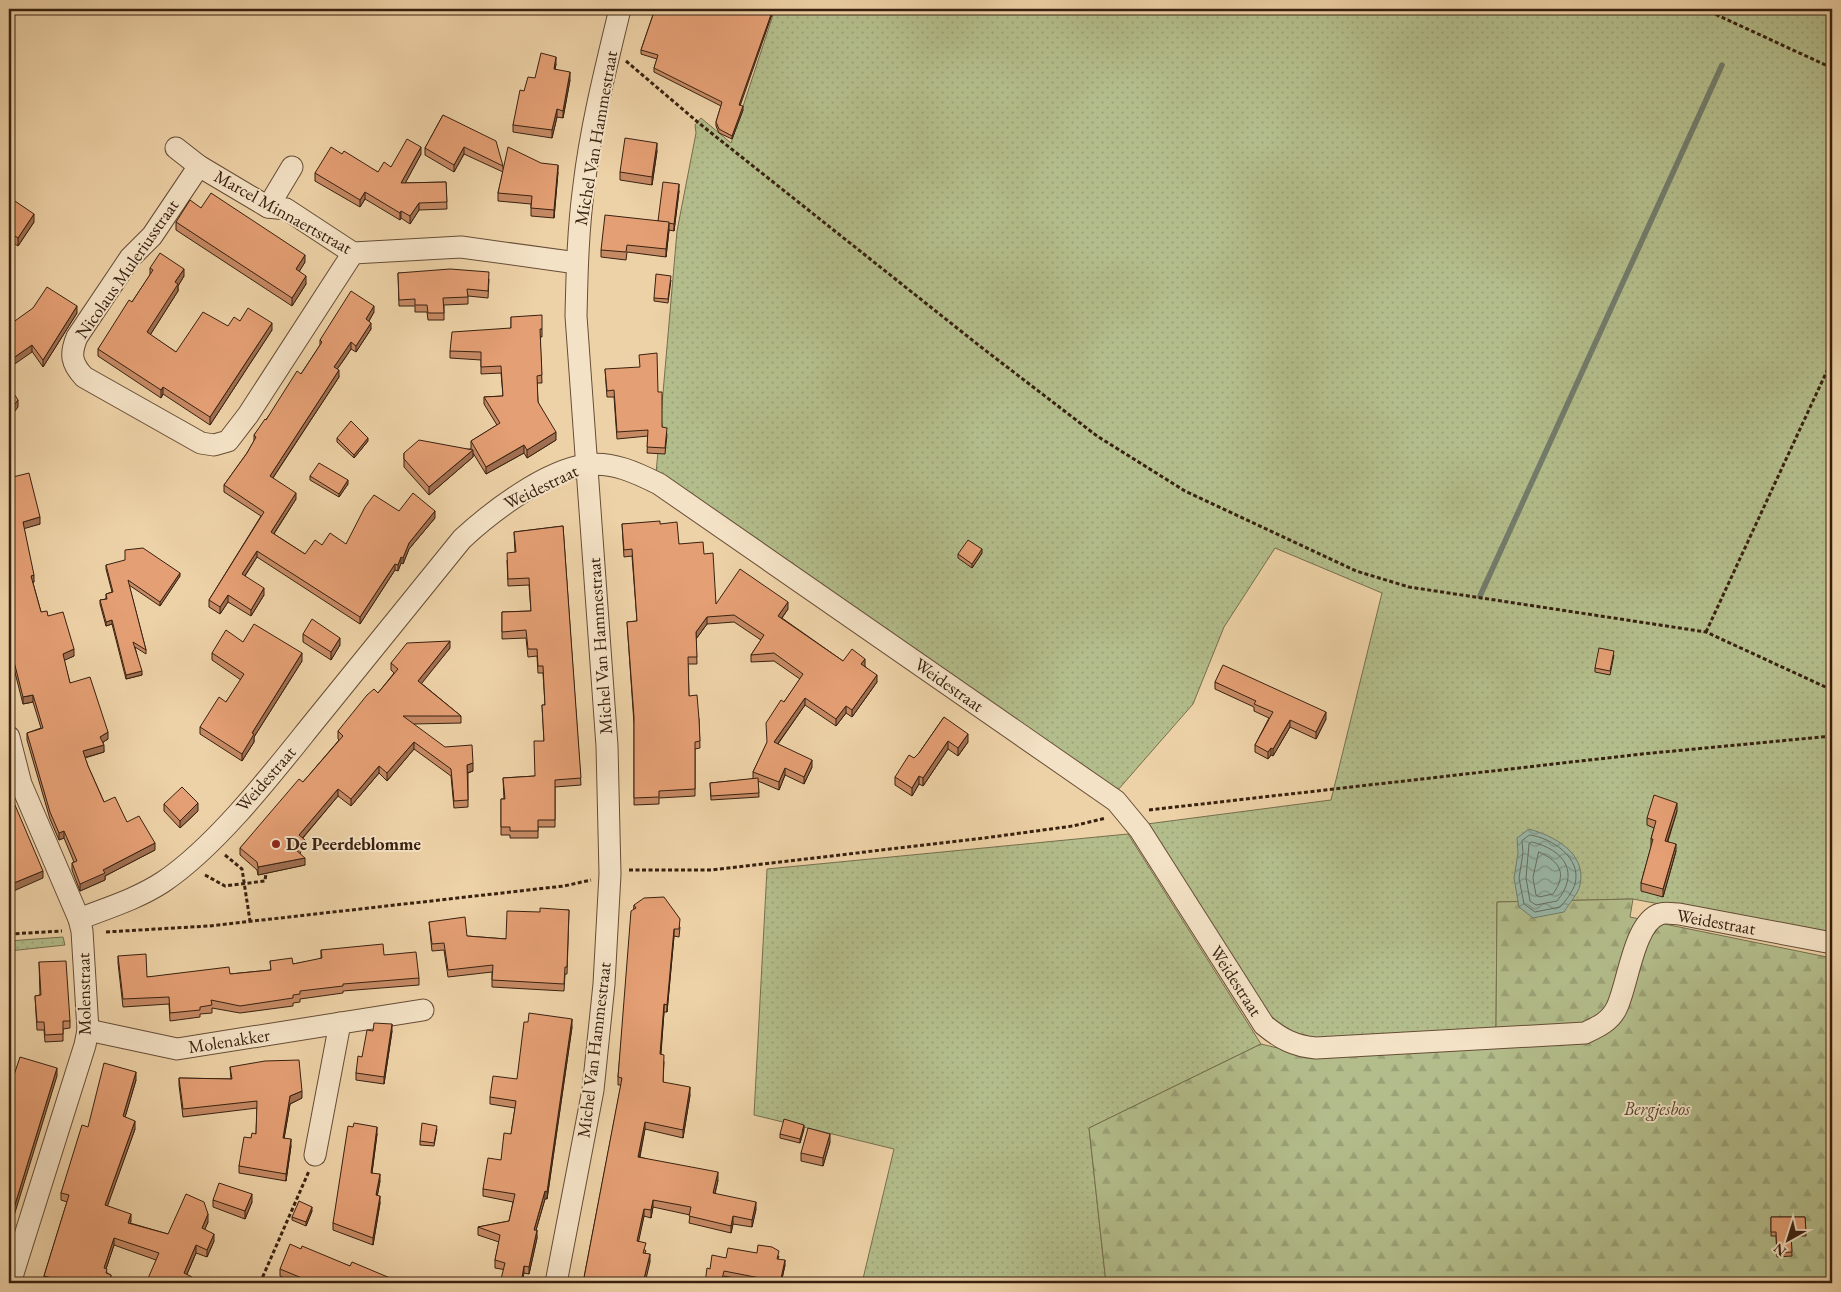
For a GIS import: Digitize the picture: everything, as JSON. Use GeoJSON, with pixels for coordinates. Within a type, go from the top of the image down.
{"type":"FeatureCollection","features":[{"type":"Feature","properties":{"kind":"street","name":"Michel Van Hammestraat"},"geometry":{"type":"LineString","coordinates":[[556,1283],[593,1090],[604,984],[610,874],[607,746],[576,316],[577,263],[584,185],[601,85],[620,9]]}},
{"type":"Feature","properties":{"kind":"street","name":"Marcel Minnaertstraat"},"geometry":{"type":"LineString","coordinates":[[176,148],[199,166],[268,207],[286,209],[353,254],[461,248],[577,263]]}},
{"type":"Feature","properties":{"kind":"street","name":"Nicolaus Muleriusstraat"},"geometry":{"type":"LineString","coordinates":[[199,166],[152,236],[130,258],[77,336],[71,351],[74,366],[84,377],[201,443],[214,445],[228,441],[248,415],[353,254]]}},
{"type":"Feature","properties":{"kind":"street"},"geometry":{"type":"LineString","coordinates":[[268,207],[292,167]]}},
{"type":"Feature","properties":{"kind":"street","name":"Weidestraat"},"geometry":{"type":"LineString","coordinates":[[81,925],[162,882],[184,866],[210,842],[271,776],[462,539],[488,515],[518,495],[566,471],[586,465],[608,465],[622,468],[660,484],[1096,786],[1128,814],[1264,1025],[1281,1039],[1297,1046],[1316,1048],[1585,1033],[1604,1024],[1617,1008],[1647,922],[1660,913],[1679,914],[1832,943]]}},
{"type":"Feature","properties":{"kind":"street","name":"Molenstraat"},"geometry":{"type":"LineString","coordinates":[[9,737],[22,784],[81,925],[88,1030],[85,1045],[10,1283]]}},
{"type":"Feature","properties":{"kind":"street","name":"Molenakker"},"geometry":{"type":"LineString","coordinates":[[88,1030],[176,1049],[423,1010]]}},
{"type":"Feature","properties":{"kind":"street"},"geometry":{"type":"LineString","coordinates":[[315,1155],[340,1023]]}},
{"type":"Feature","properties":{"kind":"path"},"geometry":{"type":"LineString","coordinates":[[1704,9],[1832,68]]}},
{"type":"Feature","properties":{"kind":"path"},"geometry":{"type":"LineString","coordinates":[[610,48],[700,124],[981,347],[1097,436],[1185,491],[1356,571],[1409,586],[1706,632],[1832,690]]}},
{"type":"Feature","properties":{"kind":"path"},"geometry":{"type":"LineString","coordinates":[[1706,632],[1832,360]]}},
{"type":"Feature","properties":{"kind":"path"},"geometry":{"type":"LineString","coordinates":[[9,934],[47,931],[81,925],[127,932],[250,921],[564,886],[631,870],[712,870],[1038,831],[1128,814],[1356,785],[1832,736]]}},
{"type":"Feature","properties":{"kind":"path"},"geometry":{"type":"LineString","coordinates":[[210,842],[242,869],[250,921]]}},
{"type":"Feature","properties":{"kind":"path"},"geometry":{"type":"LineString","coordinates":[[184,866],[224,886],[265,881],[266,873]]}},
{"type":"Feature","properties":{"kind":"path"},"geometry":{"type":"LineString","coordinates":[[260,1283],[315,1155]]}},
{"type":"Feature","properties":{"kind":"green space"},"geometry":{"type":"Polygon","coordinates":[[[775,9],[1832,9],[1832,937],[1633,899],[1497,902],[1496,1031],[1305,1039],[1286,1030],[1270,1015],[1147,824],[1331,800],[1382,593],[1275,548],[1224,627],[1193,704],[1117,791],[656,474],[677,231],[696,133],[695,125],[701,118],[731,143],[775,9]]]}},
{"type":"Feature","properties":{"kind":"green space"},"geometry":{"type":"Polygon","coordinates":[[[1128,834],[1261,1044],[1089,1128],[1106,1283],[862,1283],[894,1149],[754,1115],[767,869],[1128,834]]]}},
{"type":"Feature","properties":{"kind":"green space","name":"Bergjesbos"},"geometry":{"type":"Polygon","coordinates":[[[1633,899],[1630,917],[1832,958],[1832,1283],[1106,1283],[1089,1128],[1261,1044],[1315,1057],[1496,1031],[1497,902],[1633,899]]]}},
{"type":"Feature","properties":{"kind":"green space"},"geometry":{"type":"Polygon","coordinates":[[[63,937],[65,945],[9,951],[9,941],[63,937]]]}},
{"type":"Feature","properties":{"kind":"water"},"geometry":{"type":"Polygon","coordinates":[[[1529,829],[1558,841],[1574,855],[1578,864],[1581,874],[1580,885],[1564,912],[1533,918],[1519,907],[1514,878],[1518,853],[1517,838],[1529,829]]]}},
{"type":"Feature","properties":{"kind":"building"},"geometry":{"type":"Polygon","coordinates":[[[655,9],[773,9],[739,105],[743,106],[732,136],[719,129],[716,122],[722,102],[654,68],[658,55],[641,50],[655,9]]]}},
{"type":"Feature","properties":{"kind":"building"},"geometry":{"type":"Polygon","coordinates":[[[541,53],[556,57],[554,69],[570,72],[563,111],[557,109],[552,130],[513,125],[520,90],[524,91],[528,77],[535,78],[541,53]]]}},
{"type":"Feature","properties":{"kind":"building"},"geometry":{"type":"Polygon","coordinates":[[[443,115],[496,141],[503,166],[464,147],[454,165],[425,148],[443,115]]]}},
{"type":"Feature","properties":{"kind":"building"},"geometry":{"type":"Polygon","coordinates":[[[625,138],[657,143],[652,177],[620,172],[625,138]]]}},
{"type":"Feature","properties":{"kind":"building"},"geometry":{"type":"Polygon","coordinates":[[[407,139],[421,147],[401,183],[446,182],[447,202],[419,203],[410,216],[401,211],[400,213],[365,192],[360,200],[315,173],[331,147],[342,154],[344,151],[378,172],[384,162],[391,167],[407,139]]]}},
{"type":"Feature","properties":{"kind":"building"},"geometry":{"type":"Polygon","coordinates":[[[508,147],[541,163],[558,165],[554,210],[531,208],[532,196],[498,193],[508,147]]]}},
{"type":"Feature","properties":{"kind":"building"},"geometry":{"type":"Polygon","coordinates":[[[663,182],[679,184],[674,224],[658,221],[663,182]]]}},
{"type":"Feature","properties":{"kind":"building"},"geometry":{"type":"Polygon","coordinates":[[[211,193],[305,255],[296,269],[306,276],[292,298],[176,222],[190,200],[201,208],[211,193]]]}},
{"type":"Feature","properties":{"kind":"building"},"geometry":{"type":"Polygon","coordinates":[[[9,197],[34,214],[18,238],[9,232],[9,197]]]}},
{"type":"Feature","properties":{"kind":"building"},"geometry":{"type":"Polygon","coordinates":[[[605,215],[669,222],[666,249],[627,245],[626,252],[601,250],[605,215]]]}},
{"type":"Feature","properties":{"kind":"building"},"geometry":{"type":"Polygon","coordinates":[[[160,253],[184,269],[175,282],[178,284],[147,332],[176,352],[203,312],[228,326],[234,317],[240,321],[248,308],[272,323],[210,417],[163,387],[161,390],[98,349],[129,300],[132,302],[153,270],[150,268],[160,253]]]}},
{"type":"Feature","properties":{"kind":"building"},"geometry":{"type":"Polygon","coordinates":[[[450,269],[489,272],[488,291],[467,289],[468,297],[443,298],[444,313],[428,313],[427,305],[415,305],[415,299],[399,300],[398,273],[450,269]]]}},
{"type":"Feature","properties":{"kind":"building"},"geometry":{"type":"Polygon","coordinates":[[[656,274],[671,276],[668,299],[654,298],[656,274]]]}},
{"type":"Feature","properties":{"kind":"building"},"geometry":{"type":"Polygon","coordinates":[[[47,287],[77,306],[43,360],[32,345],[9,361],[9,318],[12,323],[33,308],[47,287]]]}},
{"type":"Feature","properties":{"kind":"building"},"geometry":{"type":"Polygon","coordinates":[[[351,291],[374,306],[366,319],[371,323],[356,346],[351,342],[334,367],[339,370],[270,476],[296,493],[271,532],[305,554],[315,540],[322,545],[330,533],[346,544],[365,507],[374,495],[399,511],[413,493],[435,511],[409,543],[403,558],[401,557],[398,565],[395,564],[360,617],[257,551],[242,574],[264,588],[251,610],[228,595],[220,607],[209,600],[264,512],[224,485],[247,453],[256,437],[254,435],[266,420],[297,371],[301,374],[322,342],[320,340],[351,291]]]}},
{"type":"Feature","properties":{"kind":"building"},"geometry":{"type":"Polygon","coordinates":[[[542,315],[542,329],[540,329],[542,375],[537,376],[538,402],[556,432],[527,450],[524,445],[486,467],[471,441],[500,423],[484,397],[503,396],[501,366],[481,367],[481,352],[450,351],[452,332],[511,328],[511,317],[542,315]]]}},
{"type":"Feature","properties":{"kind":"building"},"geometry":{"type":"Polygon","coordinates":[[[657,353],[658,392],[662,392],[662,427],[667,428],[665,448],[647,447],[648,430],[617,432],[614,390],[607,391],[605,369],[640,367],[639,355],[657,353]]]}},
{"type":"Feature","properties":{"kind":"building"},"geometry":{"type":"Polygon","coordinates":[[[9,386],[18,400],[9,410],[9,386]]]}},
{"type":"Feature","properties":{"kind":"building"},"geometry":{"type":"Polygon","coordinates":[[[351,421],[368,438],[354,455],[337,438],[351,421]]]}},
{"type":"Feature","properties":{"kind":"building"},"geometry":{"type":"Polygon","coordinates":[[[419,440],[473,450],[429,487],[404,459],[404,453],[419,440]]]}},
{"type":"Feature","properties":{"kind":"building"},"geometry":{"type":"Polygon","coordinates":[[[319,463],[348,480],[339,494],[310,476],[319,463]]]}},
{"type":"Feature","properties":{"kind":"building"},"geometry":{"type":"Polygon","coordinates":[[[9,472],[13,477],[29,473],[40,517],[23,522],[34,575],[31,576],[41,612],[47,611],[48,616],[63,612],[74,649],[63,654],[70,683],[90,677],[108,732],[100,737],[104,745],[83,751],[88,766],[104,802],[115,797],[127,822],[139,816],[155,843],[103,870],[105,873],[80,884],[72,863],[77,861],[64,831],[59,833],[50,812],[27,733],[43,728],[33,695],[23,697],[9,642],[9,472]]]}},
{"type":"Feature","properties":{"kind":"building"},"geometry":{"type":"Polygon","coordinates":[[[660,521],[660,524],[677,522],[679,544],[703,542],[704,554],[713,553],[716,604],[740,569],[788,602],[778,616],[843,661],[852,649],[865,659],[861,664],[877,675],[852,710],[846,706],[836,719],[805,698],[774,742],[812,760],[804,777],[785,768],[779,782],[753,772],[767,742],[766,723],[781,700],[784,702],[803,674],[774,653],[751,655],[764,635],[734,615],[707,617],[696,632],[697,657],[688,657],[689,696],[697,695],[699,719],[700,741],[695,742],[695,789],[659,791],[659,797],[634,798],[634,717],[627,622],[637,621],[632,549],[624,550],[622,524],[660,521]]]}},
{"type":"Feature","properties":{"kind":"building"},"geometry":{"type":"Polygon","coordinates":[[[563,526],[581,778],[555,780],[555,820],[538,820],[538,831],[510,831],[510,827],[501,827],[501,799],[505,799],[503,778],[535,776],[534,741],[544,741],[542,705],[545,705],[543,666],[538,666],[537,649],[528,649],[526,630],[502,632],[502,612],[531,611],[529,578],[508,579],[507,553],[516,552],[514,532],[563,526]]]}},
{"type":"Feature","properties":{"kind":"building"},"geometry":{"type":"Polygon","coordinates":[[[968,540],[982,549],[972,564],[958,554],[968,540]]]}},
{"type":"Feature","properties":{"kind":"building"},"geometry":{"type":"Polygon","coordinates":[[[143,548],[180,573],[160,602],[128,580],[146,650],[133,642],[142,671],[126,675],[112,620],[106,622],[100,600],[107,599],[106,594],[113,592],[106,565],[125,560],[125,550],[143,548]]]}},
{"type":"Feature","properties":{"kind":"building"},"geometry":{"type":"Polygon","coordinates":[[[312,619],[340,638],[331,652],[303,634],[312,619]]]}},
{"type":"Feature","properties":{"kind":"building"},"geometry":{"type":"Polygon","coordinates":[[[254,624],[302,653],[252,733],[254,734],[242,754],[200,727],[219,697],[226,702],[244,674],[212,653],[226,630],[243,642],[254,624]]]}},
{"type":"Feature","properties":{"kind":"building"},"geometry":{"type":"Polygon","coordinates":[[[450,641],[418,681],[461,716],[403,716],[445,747],[472,745],[473,763],[467,765],[468,800],[454,801],[451,769],[414,742],[387,773],[379,766],[351,799],[338,789],[299,835],[305,840],[296,850],[305,858],[258,867],[257,862],[240,848],[299,779],[303,782],[343,736],[338,731],[367,695],[374,689],[378,693],[398,669],[391,663],[407,643],[450,641]]]}},
{"type":"Feature","properties":{"kind":"building"},"geometry":{"type":"Polygon","coordinates":[[[1599,648],[1614,651],[1610,671],[1595,668],[1599,648]]]}},
{"type":"Feature","properties":{"kind":"building"},"geometry":{"type":"Polygon","coordinates":[[[1223,665],[1326,712],[1316,732],[1290,720],[1273,749],[1271,748],[1268,752],[1255,745],[1273,712],[1254,704],[1256,701],[1215,682],[1223,665]]]}},
{"type":"Feature","properties":{"kind":"building"},"geometry":{"type":"Polygon","coordinates":[[[944,717],[968,734],[958,748],[948,741],[923,778],[919,776],[912,788],[895,777],[909,755],[914,758],[919,753],[944,717]]]}},
{"type":"Feature","properties":{"kind":"building"},"geometry":{"type":"Polygon","coordinates":[[[758,778],[759,793],[711,796],[710,783],[758,778]]]}},
{"type":"Feature","properties":{"kind":"building"},"geometry":{"type":"Polygon","coordinates":[[[182,787],[198,803],[180,821],[164,804],[182,787]]]}},
{"type":"Feature","properties":{"kind":"building"},"geometry":{"type":"Polygon","coordinates":[[[9,791],[43,871],[9,885],[9,791]]]}},
{"type":"Feature","properties":{"kind":"building"},"geometry":{"type":"Polygon","coordinates":[[[1654,795],[1677,803],[1665,841],[1676,844],[1663,889],[1641,883],[1656,821],[1647,818],[1654,795]]]}},
{"type":"Feature","properties":{"kind":"building"},"geometry":{"type":"Polygon","coordinates":[[[664,897],[680,919],[679,929],[674,929],[667,1005],[664,1004],[660,1054],[664,1055],[663,1082],[690,1087],[683,1130],[645,1122],[638,1157],[718,1172],[713,1193],[756,1202],[752,1220],[733,1216],[731,1226],[689,1216],[691,1207],[653,1200],[651,1210],[644,1209],[637,1241],[646,1243],[643,1253],[650,1254],[643,1283],[583,1283],[622,1078],[618,1077],[631,911],[636,908],[634,905],[644,898],[664,897]]]}},
{"type":"Feature","properties":{"kind":"building"},"geometry":{"type":"Polygon","coordinates":[[[540,908],[569,910],[567,967],[565,967],[564,984],[492,980],[493,965],[448,970],[444,943],[432,944],[429,922],[465,917],[467,936],[506,939],[507,911],[540,912],[540,908]]]}},
{"type":"Feature","properties":{"kind":"building"},"geometry":{"type":"Polygon","coordinates":[[[383,944],[384,955],[416,952],[419,978],[343,984],[343,986],[300,991],[300,994],[293,995],[293,998],[240,1006],[211,1000],[212,1005],[200,1007],[200,1010],[170,1013],[169,997],[123,999],[118,956],[146,954],[147,977],[229,967],[230,974],[271,970],[270,961],[292,958],[293,964],[322,958],[321,950],[383,944]]]}},
{"type":"Feature","properties":{"kind":"building"},"geometry":{"type":"Polygon","coordinates":[[[66,961],[70,1021],[63,1021],[63,1034],[45,1035],[44,1022],[37,1022],[35,996],[41,995],[39,962],[66,961]]]}},
{"type":"Feature","properties":{"kind":"building"},"geometry":{"type":"Polygon","coordinates":[[[529,1013],[572,1019],[547,1192],[545,1191],[534,1230],[537,1230],[529,1267],[524,1266],[521,1283],[500,1283],[505,1263],[495,1260],[500,1235],[478,1227],[509,1221],[515,1194],[483,1189],[488,1158],[501,1160],[504,1133],[511,1134],[516,1101],[490,1097],[493,1076],[517,1079],[524,1022],[528,1022],[529,1013]]]}},
{"type":"Feature","properties":{"kind":"building"},"geometry":{"type":"Polygon","coordinates":[[[374,1023],[392,1024],[384,1077],[356,1073],[358,1056],[362,1057],[367,1030],[373,1031],[374,1023]]]}},
{"type":"Feature","properties":{"kind":"building"},"geometry":{"type":"Polygon","coordinates":[[[20,1057],[57,1068],[9,1224],[9,1084],[11,1084],[20,1057]]]}},
{"type":"Feature","properties":{"kind":"building"},"geometry":{"type":"Polygon","coordinates":[[[299,1060],[302,1091],[290,1096],[283,1138],[291,1139],[286,1174],[239,1166],[244,1137],[251,1138],[252,1133],[256,1134],[257,1101],[183,1109],[179,1078],[232,1079],[230,1067],[265,1061],[299,1060]]]}},
{"type":"Feature","properties":{"kind":"building"},"geometry":{"type":"Polygon","coordinates":[[[104,1063],[136,1072],[123,1116],[135,1121],[105,1205],[131,1214],[128,1223],[168,1234],[186,1194],[204,1202],[208,1214],[202,1228],[214,1234],[207,1250],[196,1245],[184,1273],[192,1277],[189,1283],[146,1283],[159,1253],[114,1238],[104,1268],[107,1269],[106,1273],[111,1275],[109,1283],[51,1283],[52,1278],[44,1276],[69,1195],[61,1193],[82,1125],[88,1127],[104,1063]]]}},
{"type":"Feature","properties":{"kind":"building"},"geometry":{"type":"Polygon","coordinates":[[[784,1119],[804,1125],[800,1139],[780,1134],[784,1119]]]}},
{"type":"Feature","properties":{"kind":"building"},"geometry":{"type":"Polygon","coordinates":[[[354,1123],[377,1127],[371,1173],[380,1174],[376,1195],[380,1196],[373,1238],[333,1223],[348,1126],[353,1127],[354,1123]]]}},
{"type":"Feature","properties":{"kind":"building"},"geometry":{"type":"Polygon","coordinates":[[[422,1123],[437,1126],[434,1143],[420,1141],[422,1123]]]}},
{"type":"Feature","properties":{"kind":"building"},"geometry":{"type":"Polygon","coordinates":[[[808,1128],[830,1134],[823,1158],[801,1153],[808,1128]]]}},
{"type":"Feature","properties":{"kind":"building"},"geometry":{"type":"Polygon","coordinates":[[[219,1183],[252,1194],[245,1211],[213,1200],[219,1183]]]}},
{"type":"Feature","properties":{"kind":"building"},"geometry":{"type":"Polygon","coordinates":[[[299,1201],[312,1207],[306,1222],[292,1217],[299,1201]]]}},
{"type":"Feature","properties":{"kind":"building"},"geometry":{"type":"Polygon","coordinates":[[[1771,1217],[1805,1217],[1806,1232],[1791,1232],[1792,1252],[1777,1253],[1776,1232],[1771,1232],[1771,1217]]]}},
{"type":"Feature","properties":{"kind":"building"},"geometry":{"type":"Polygon","coordinates":[[[290,1244],[301,1249],[302,1246],[350,1266],[352,1262],[402,1283],[314,1283],[280,1269],[290,1244]]]}},
{"type":"Feature","properties":{"kind":"building"},"geometry":{"type":"Polygon","coordinates":[[[758,1245],[772,1247],[779,1251],[777,1259],[785,1260],[780,1283],[764,1283],[765,1279],[724,1271],[721,1283],[705,1283],[707,1268],[710,1269],[712,1255],[726,1258],[728,1248],[757,1253],[758,1245]]]}},
{"type":"Feature","properties":{"kind":"waterway"},"geometry":{"type":"LineString","coordinates":[[1480,596],[1722,65]]}},
{"type":"Feature","properties":{"kind":"place","name":"De Peerdeblomme"},"geometry":{"type":"Point","coordinates":[276,844]}}]}
